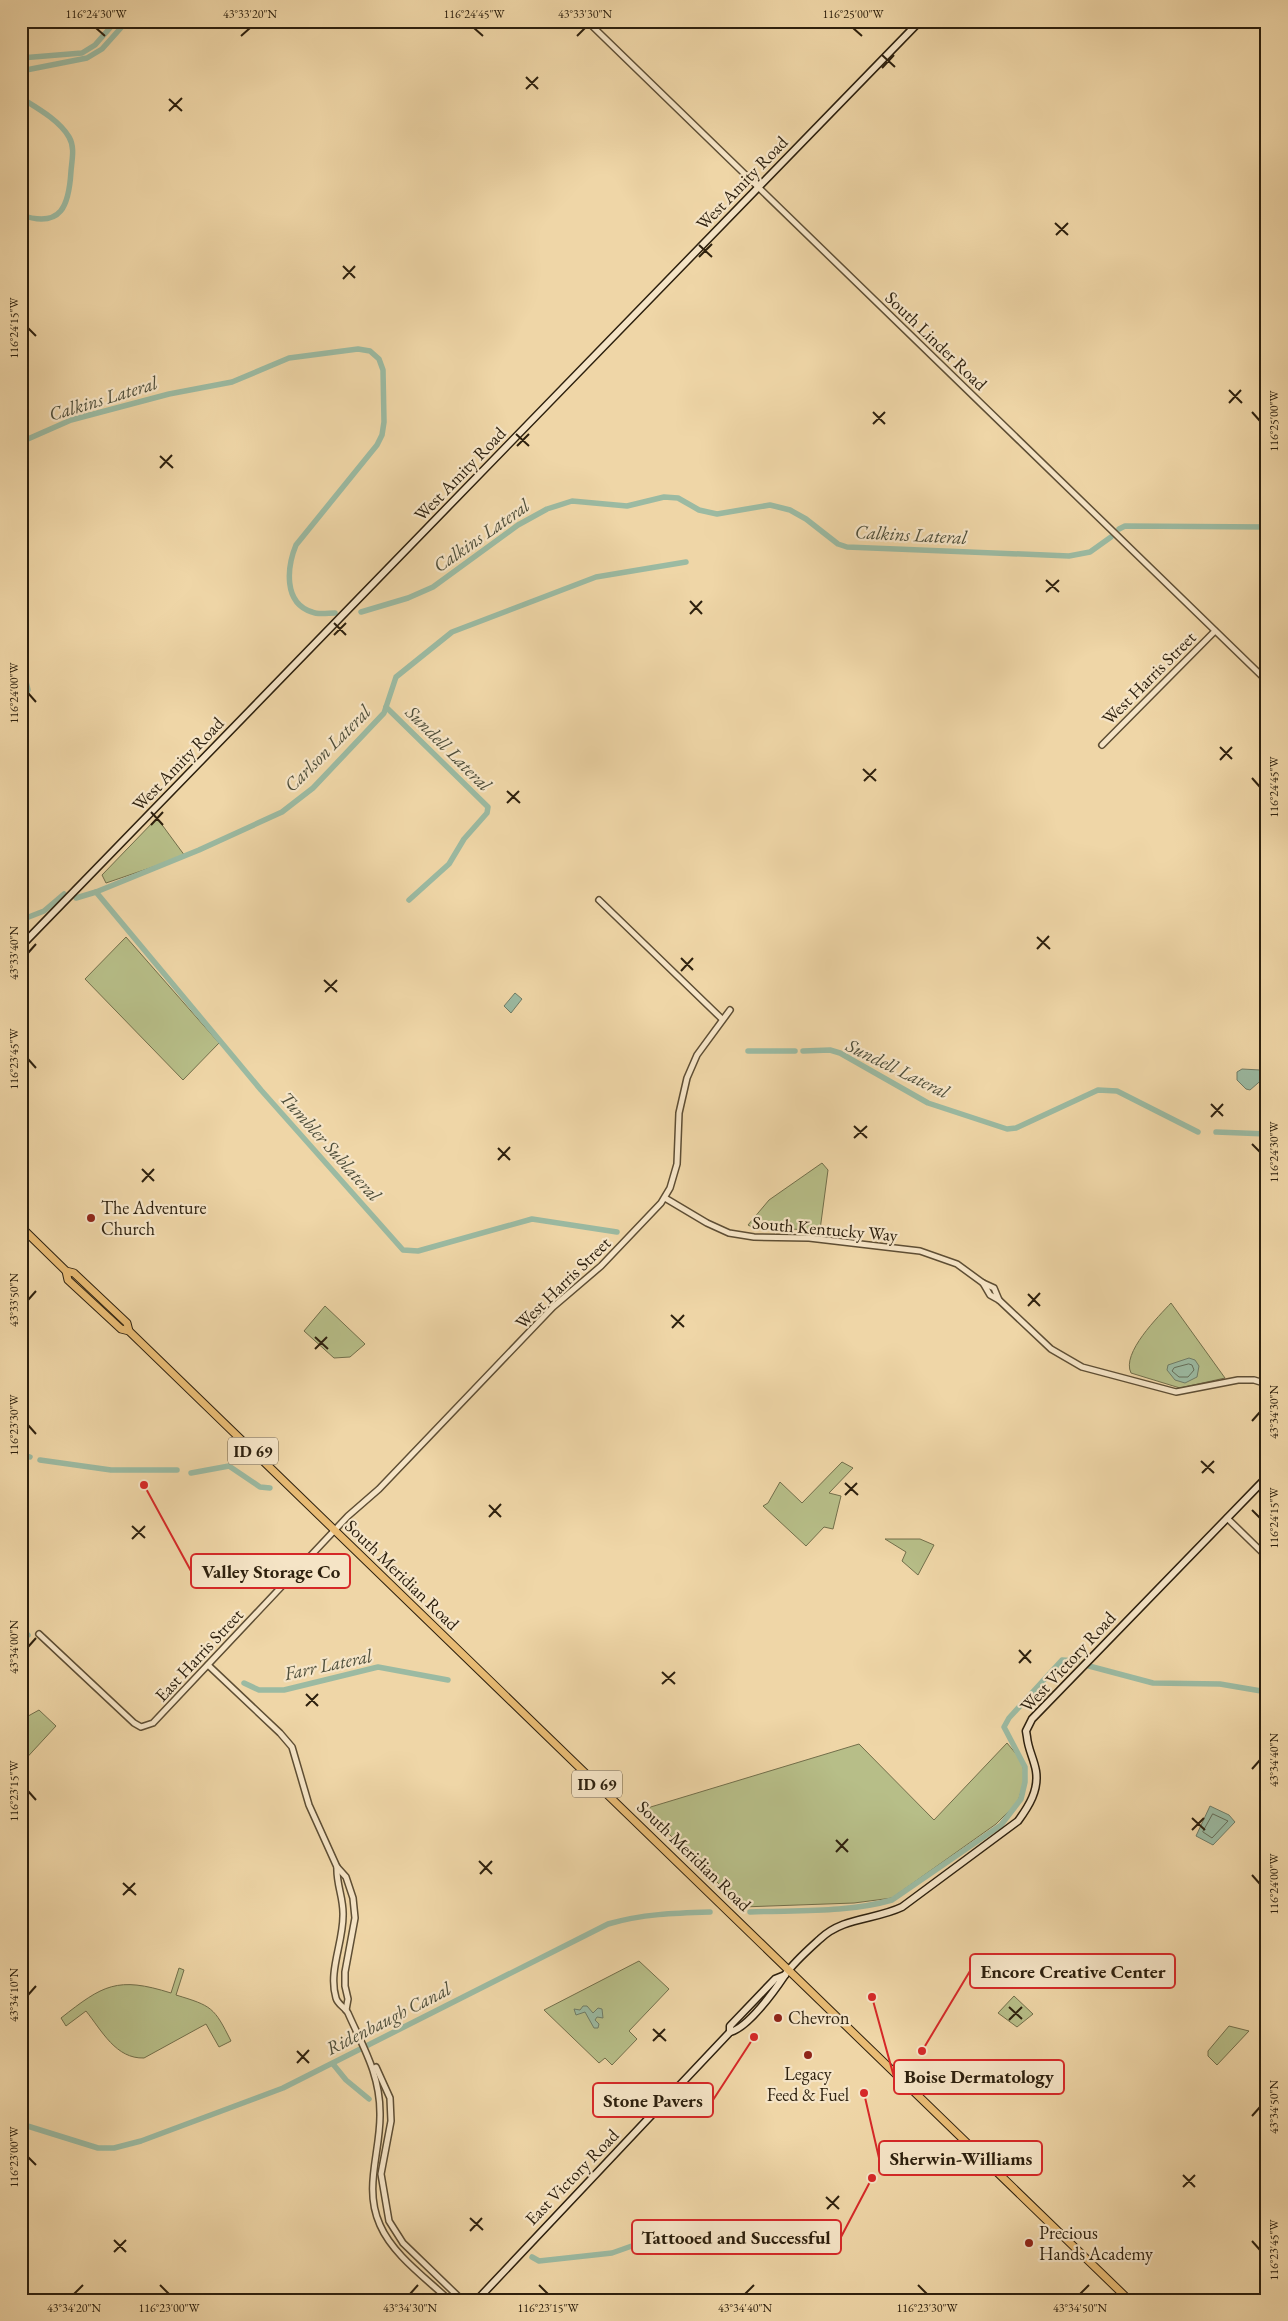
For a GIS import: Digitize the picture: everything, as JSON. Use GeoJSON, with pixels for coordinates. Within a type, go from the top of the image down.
{"type":"FeatureCollection","features":[{"type":"Feature","properties":{"kind":"main road","name":"West Amity Road"},"geometry":{"type":"LineString","coordinates":[[21,946],[920,21]]}},
{"type":"Feature","properties":{"kind":"main road","name":"South Meridian Road"},"geometry":{"type":"LineString","coordinates":[[21,1227],[66,1272],[68,1280],[121,1329],[129,1330]]}},
{"type":"Feature","properties":{"kind":"main road","name":"South Meridian Road"},"geometry":{"type":"LineString","coordinates":[[66,1272],[74,1273],[127,1323],[129,1330],[788,1973],[1129,2300]]}},
{"type":"Feature","properties":{"kind":"main road","name":"West Victory Road"},"geometry":{"type":"LineString","coordinates":[[788,1973],[829,1932],[849,1922],[878,1917],[902,1907],[1018,1821],[1030,1802],[1036,1784],[1036,1770],[1027,1737],[1032,1719],[1267,1477]]}},
{"type":"Feature","properties":{"kind":"main road","name":"East Victory Road"},"geometry":{"type":"LineString","coordinates":[[477,2300],[730,2032],[730,2026],[775,1979],[788,1973]]}},
{"type":"Feature","properties":{"kind":"street","name":"South Linder Road"},"geometry":{"type":"LineString","coordinates":[[587,21],[1267,681]]}},
{"type":"Feature","properties":{"kind":"street","name":"West Harris Street"},"geometry":{"type":"LineString","coordinates":[[1102,746],[1215,631]]}},
{"type":"Feature","properties":{"kind":"street"},"geometry":{"type":"LineString","coordinates":[[599,900],[722,1019]]}},
{"type":"Feature","properties":{"kind":"street","name":"West Harris Street"},"geometry":{"type":"LineString","coordinates":[[334,1530],[378,1489],[560,1300],[601,1266],[665,1198],[677,1164],[679,1113],[687,1080],[697,1055],[730,1010]]}},
{"type":"Feature","properties":{"kind":"street","name":"South Kentucky Way"},"geometry":{"type":"LineString","coordinates":[[665,1198],[729,1232],[754,1237],[809,1238],[920,1251],[957,1264],[983,1283],[990,1295],[999,1300],[1050,1349],[1082,1367],[1176,1392],[1238,1380],[1254,1380],[1267,1384]]}},
{"type":"Feature","properties":{"kind":"street"},"geometry":{"type":"LineString","coordinates":[[1227,1518],[1267,1557]]}},
{"type":"Feature","properties":{"kind":"street","name":"East Harris Street"},"geometry":{"type":"LineString","coordinates":[[39,1634],[134,1723],[141,1727],[153,1723],[334,1530]]}},
{"type":"Feature","properties":{"kind":"street"},"geometry":{"type":"LineString","coordinates":[[208,1665],[280,1732],[292,1747],[310,1805],[337,1867],[346,1877],[353,1898],[355,1918],[345,1972],[344,1986],[348,1999],[346,2010]]}},
{"type":"Feature","properties":{"kind":"street"},"geometry":{"type":"LineString","coordinates":[[337,1867],[336,1878],[340,1889],[343,1916],[334,1978],[334,1992],[337,2002],[346,2010],[375,2070],[380,2113],[378,2147],[372,2182],[375,2213],[385,2235],[395,2249],[449,2300]]}},
{"type":"Feature","properties":{"kind":"street"},"geometry":{"type":"LineString","coordinates":[[367,2054],[384,2082],[390,2098],[391,2121],[382,2174],[389,2221],[403,2243],[462,2300]]}},
{"type":"Feature","properties":{"kind":"shaded area"},"geometry":{"type":"Polygon","coordinates":[[[157,818],[185,856],[106,883],[102,875],[157,818]]]}},
{"type":"Feature","properties":{"kind":"shaded area"},"geometry":{"type":"Polygon","coordinates":[[[126,937],[219,1043],[183,1080],[85,979],[126,937]]]}},
{"type":"Feature","properties":{"kind":"shaded area"},"geometry":{"type":"Polygon","coordinates":[[[822,1163],[828,1170],[820,1230],[754,1228],[748,1225],[769,1200],[822,1163]]]}},
{"type":"Feature","properties":{"kind":"shaded area"},"geometry":{"type":"Polygon","coordinates":[[[1171,1303],[1225,1378],[1180,1388],[1131,1373],[1129,1365],[1136,1345],[1171,1303]]]}},
{"type":"Feature","properties":{"kind":"shaded area"},"geometry":{"type":"Polygon","coordinates":[[[325,1306],[365,1344],[350,1357],[334,1358],[304,1331],[325,1306]]]}},
{"type":"Feature","properties":{"kind":"shaded area"},"geometry":{"type":"Polygon","coordinates":[[[842,1462],[853,1468],[829,1493],[841,1496],[833,1529],[824,1527],[806,1546],[763,1506],[768,1503],[780,1482],[802,1503],[842,1462]]]}},
{"type":"Feature","properties":{"kind":"shaded area"},"geometry":{"type":"Polygon","coordinates":[[[885,1539],[920,1539],[934,1545],[918,1575],[902,1561],[906,1552],[885,1539]]]}},
{"type":"Feature","properties":{"kind":"shaded area"},"geometry":{"type":"Polygon","coordinates":[[[39,1710],[56,1726],[21,1764],[21,1720],[39,1710]]]}},
{"type":"Feature","properties":{"kind":"shaded area"},"geometry":{"type":"Polygon","coordinates":[[[1007,1743],[1022,1761],[1025,1778],[1018,1802],[996,1824],[892,1898],[854,1903],[742,1907],[644,1809],[859,1744],[934,1820],[1007,1743]]]}},
{"type":"Feature","properties":{"kind":"shaded area"},"geometry":{"type":"Polygon","coordinates":[[[639,1961],[669,1989],[629,2031],[637,2039],[612,2065],[605,2058],[599,2063],[544,2010],[639,1961]]]}},
{"type":"Feature","properties":{"kind":"shaded area"},"geometry":{"type":"Polygon","coordinates":[[[179,1968],[184,1970],[176,1995],[211,2009],[216,2014],[231,2041],[219,2047],[206,2024],[144,2058],[134,2057],[125,2054],[110,2042],[86,2011],[66,2026],[61,2018],[88,1998],[111,1987],[137,1985],[171,1993],[179,1968]]]}},
{"type":"Feature","properties":{"kind":"shaded area"},"geometry":{"type":"Polygon","coordinates":[[[1014,1996],[1033,2014],[1017,2027],[998,2013],[1014,1996]]]}},
{"type":"Feature","properties":{"kind":"shaded area"},"geometry":{"type":"Polygon","coordinates":[[[1229,2026],[1249,2031],[1217,2065],[1208,2056],[1208,2051],[1229,2026]]]}},
{"type":"Feature","properties":{"kind":"water"},"geometry":{"type":"Polygon","coordinates":[[[515,993],[522,999],[511,1013],[504,1006],[515,993]]]}},
{"type":"Feature","properties":{"kind":"water"},"geometry":{"type":"Polygon","coordinates":[[[1242,1069],[1260,1070],[1265,1077],[1250,1090],[1246,1089],[1237,1080],[1237,1072],[1242,1069]]]}},
{"type":"Feature","properties":{"kind":"water"},"geometry":{"type":"Polygon","coordinates":[[[1189,1358],[1195,1360],[1199,1366],[1197,1377],[1185,1383],[1175,1380],[1167,1370],[1168,1365],[1189,1358]]]}},
{"type":"Feature","properties":{"kind":"water"},"geometry":{"type":"Polygon","coordinates":[[[1210,1806],[1229,1815],[1235,1822],[1213,1845],[1196,1836],[1210,1806]]]}},
{"type":"Feature","properties":{"kind":"water"},"geometry":{"type":"Polygon","coordinates":[[[583,2006],[587,2006],[593,2013],[598,2008],[602,2009],[603,2018],[597,2017],[595,2020],[599,2024],[598,2028],[594,2028],[585,2012],[576,2015],[574,2009],[580,2010],[583,2006]]]}},
{"type":"Feature","properties":{"kind":"waterway","name":"Calkins Lateral"},"geometry":{"type":"LineString","coordinates":[[21,58],[82,53],[95,45],[116,21]]}},
{"type":"Feature","properties":{"kind":"waterway"},"geometry":{"type":"LineString","coordinates":[[21,71],[87,58],[102,49],[127,21]]}},
{"type":"Feature","properties":{"kind":"waterway","name":"Calkins Lateral"},"geometry":{"type":"LineString","coordinates":[[21,98],[60,125],[71,141],[73,153],[68,194],[61,211],[46,219],[35,219],[21,215]]}},
{"type":"Feature","properties":{"kind":"waterway","name":"Calkins Lateral"},"geometry":{"type":"LineString","coordinates":[[21,442],[71,420],[169,394],[232,382],[289,358],[358,349],[370,351],[379,359],[383,370],[384,422],[382,435],[377,445],[296,545],[289,573],[292,593],[296,601],[314,613],[335,613]]}},
{"type":"Feature","properties":{"kind":"waterway","name":"Calkins Lateral"},"geometry":{"type":"LineString","coordinates":[[361,612],[408,598],[433,587],[518,525],[547,509],[572,501],[627,506],[664,497],[678,498],[699,510],[717,514],[770,505],[790,510],[806,519],[838,544],[847,547],[1069,556],[1090,552],[1111,537]]}},
{"type":"Feature","properties":{"kind":"waterway","name":"Calkins Lateral"},"geometry":{"type":"LineString","coordinates":[[1119,529],[1125,526],[1267,527]]}},
{"type":"Feature","properties":{"kind":"waterway","name":"Carlson Lateral"},"geometry":{"type":"LineString","coordinates":[[76,898],[96,892],[199,850],[282,812],[313,788],[384,713],[396,677],[452,632],[596,577],[686,562]]}},
{"type":"Feature","properties":{"kind":"waterway","name":"Carlson Lateral"},"geometry":{"type":"LineString","coordinates":[[21,661],[28,690],[21,701]]}},
{"type":"Feature","properties":{"kind":"waterway","name":"Sundell Lateral"},"geometry":{"type":"LineString","coordinates":[[386,707],[488,807],[487,813],[464,839],[449,864],[409,900]]}},
{"type":"Feature","properties":{"kind":"waterway","name":"Tumbler Sublateral"},"geometry":{"type":"LineString","coordinates":[[96,892],[261,1090],[403,1250],[418,1251],[532,1219],[617,1232]]}},
{"type":"Feature","properties":{"kind":"waterway","name":"Carlson Lateral"},"geometry":{"type":"LineString","coordinates":[[21,920],[44,911],[64,894]]}},
{"type":"Feature","properties":{"kind":"waterway","name":"Sundell Lateral"},"geometry":{"type":"LineString","coordinates":[[803,1051],[830,1050],[840,1053],[928,1103],[1007,1129],[1016,1128],[1098,1090],[1117,1091],[1198,1132]]}},
{"type":"Feature","properties":{"kind":"waterway","name":"Sundell Lateral"},"geometry":{"type":"LineString","coordinates":[[748,1051],[795,1051]]}},
{"type":"Feature","properties":{"kind":"waterway","name":"Sundell Lateral"},"geometry":{"type":"LineString","coordinates":[[1216,1132],[1267,1134]]}},
{"type":"Feature","properties":{"kind":"waterway"},"geometry":{"type":"LineString","coordinates":[[21,1454],[30,1457]]}},
{"type":"Feature","properties":{"kind":"waterway"},"geometry":{"type":"LineString","coordinates":[[40,1460],[111,1470],[177,1470]]}},
{"type":"Feature","properties":{"kind":"waterway"},"geometry":{"type":"LineString","coordinates":[[191,1473],[229,1466],[260,1487],[270,1488]]}},
{"type":"Feature","properties":{"kind":"waterway","name":"Farr Lateral"},"geometry":{"type":"LineString","coordinates":[[21,1637],[28,1635]]}},
{"type":"Feature","properties":{"kind":"waterway","name":"Ridenbaugh Canal"},"geometry":{"type":"LineString","coordinates":[[750,1912],[840,1909],[892,1900],[1001,1825],[1021,1799],[1025,1782],[1025,1767],[1004,1727],[1009,1718],[1062,1660],[1077,1661]]}},
{"type":"Feature","properties":{"kind":"waterway","name":"Ridenbaugh Canal"},"geometry":{"type":"LineString","coordinates":[[1089,1666],[1153,1683],[1220,1684],[1267,1692]]}},
{"type":"Feature","properties":{"kind":"waterway","name":"Farr Lateral"},"geometry":{"type":"LineString","coordinates":[[244,1683],[259,1690],[284,1690],[378,1667],[448,1680]]}},
{"type":"Feature","properties":{"kind":"waterway","name":"Ridenbaugh Canal"},"geometry":{"type":"LineString","coordinates":[[21,2124],[98,2148],[114,2148],[141,2141],[283,2088],[608,1924],[646,1916],[710,1912]]}},
{"type":"Feature","properties":{"kind":"waterway"},"geometry":{"type":"LineString","coordinates":[[333,2064],[346,2080],[369,2099]]}},
{"type":"Feature","properties":{"kind":"waterway"},"geometry":{"type":"LineString","coordinates":[[532,2257],[539,2261],[612,2253],[646,2241]]}},
{"type":"Feature","properties":{"kind":"place","name":"The Adventure Church"},"geometry":{"type":"Point","coordinates":[91,1218]}},
{"type":"Feature","properties":{"kind":"place","name":"Valley Storage Co"},"geometry":{"type":"Point","coordinates":[144,1485]}},
{"type":"Feature","properties":{"kind":"place","name":"Boise Dermatology"},"geometry":{"type":"Point","coordinates":[872,1997]}},
{"type":"Feature","properties":{"kind":"place","name":"Chevron"},"geometry":{"type":"Point","coordinates":[778,2018]}},
{"type":"Feature","properties":{"kind":"place","name":"Stone Pavers"},"geometry":{"type":"Point","coordinates":[754,2037]}},
{"type":"Feature","properties":{"kind":"place","name":"Encore Creative Center"},"geometry":{"type":"Point","coordinates":[922,2051]}},
{"type":"Feature","properties":{"kind":"place","name":"Legacy Feed & Fuel"},"geometry":{"type":"Point","coordinates":[808,2055]}},
{"type":"Feature","properties":{"kind":"place","name":"Sherwin-Williams"},"geometry":{"type":"Point","coordinates":[864,2093]}},
{"type":"Feature","properties":{"kind":"place","name":"Tattooed and Successful"},"geometry":{"type":"Point","coordinates":[872,2178]}},
{"type":"Feature","properties":{"kind":"place","name":"Precious Hands Academy"},"geometry":{"type":"Point","coordinates":[1029,2243]}}]}
